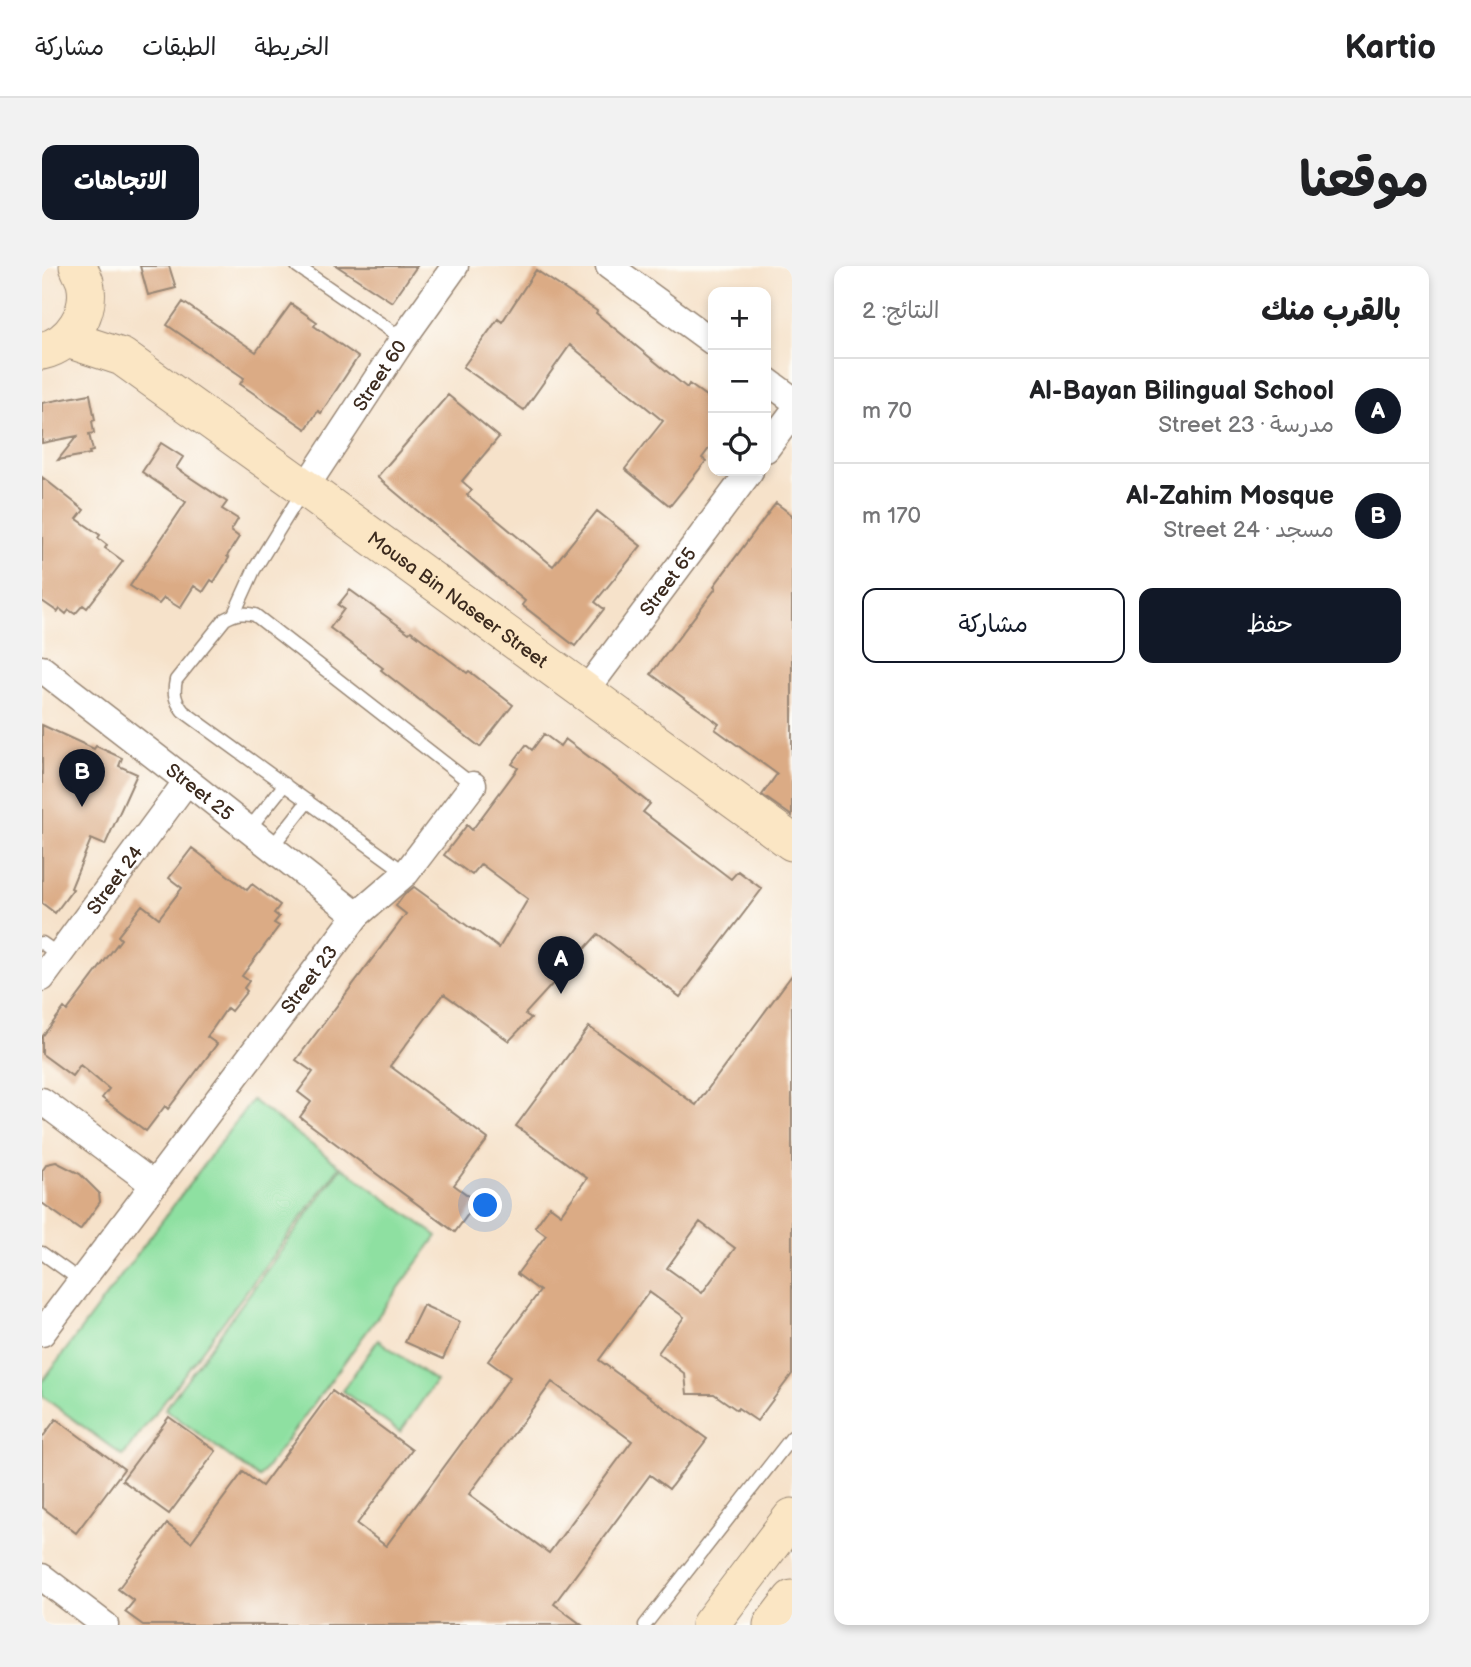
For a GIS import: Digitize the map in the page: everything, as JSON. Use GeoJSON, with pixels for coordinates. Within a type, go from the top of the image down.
{"type":"FeatureCollection","features":[{"type":"Feature","properties":{"kind":"street"},"geometry":{"type":"LineString","coordinates":[[55,345],[80,322],[86,302],[85,282],[78,266]]}},
{"type":"Feature","properties":{"kind":"street","name":"Street 60"},"geometry":{"type":"LineString","coordinates":[[305,488],[403,339],[456,266]]}},
{"type":"Feature","properties":{"kind":"street"},"geometry":{"type":"LineString","coordinates":[[609,266],[708,338]]}},
{"type":"Feature","properties":{"kind":"street","name":"Mousa Bin Naseer Street"},"geometry":{"type":"LineString","coordinates":[[86,302],[122,357],[792,842]]}},
{"type":"Feature","properties":{"kind":"street","name":"Mousa Bin Naseer Street"},"geometry":{"type":"LineString","coordinates":[[55,345],[122,357]]}},
{"type":"Feature","properties":{"kind":"street"},"geometry":{"type":"LineString","coordinates":[[771,384],[792,399]]}},
{"type":"Feature","properties":{"kind":"street"},"geometry":{"type":"LineString","coordinates":[[771,442],[792,414]]}},
{"type":"Feature","properties":{"kind":"street","name":"Street 65"},"geometry":{"type":"LineString","coordinates":[[586,692],[746,476]]}},
{"type":"Feature","properties":{"kind":"street","name":"Street 25"},"geometry":{"type":"LineString","coordinates":[[42,669],[357,915]]}},
{"type":"Feature","properties":{"kind":"street","name":"Street 24"},"geometry":{"type":"LineString","coordinates":[[42,978],[50,949],[187,781]]}},
{"type":"Feature","properties":{"kind":"street","name":"Street 23"},"geometry":{"type":"LineString","coordinates":[[42,1333],[357,915],[406,873],[473,785]]}},
{"type":"Feature","properties":{"kind":"street"},"geometry":{"type":"LineString","coordinates":[[42,1101],[153,1184]]}},
{"type":"Feature","properties":{"kind":"street"},"geometry":{"type":"LineString","coordinates":[[710,1625],[792,1517]]}},
{"type":"Feature","properties":{"kind":"street"},"geometry":{"type":"LineString","coordinates":[[42,1577],[105,1625]]}},
{"type":"Feature","properties":{"kind":"street"},"geometry":{"type":"LineString","coordinates":[[772,1625],[792,1599]]}},
{"type":"Feature","properties":{"kind":"lane"},"geometry":{"type":"LineString","coordinates":[[297,266],[403,339]]}},
{"type":"Feature","properties":{"kind":"lane"},"geometry":{"type":"LineString","coordinates":[[234,614],[254,570],[305,488]]}},
{"type":"Feature","properties":{"kind":"lane"},"geometry":{"type":"LineString","coordinates":[[406,873],[183,711],[174,697],[176,680],[225,619],[245,612],[255,615],[473,785]]}},
{"type":"Feature","properties":{"kind":"lane"},"geometry":{"type":"LineString","coordinates":[[248,830],[285,784]]}},
{"type":"Feature","properties":{"kind":"lane"},"geometry":{"type":"LineString","coordinates":[[271,848],[309,801]]}},
{"type":"Feature","properties":{"kind":"lane"},"geometry":{"type":"LineString","coordinates":[[42,1253],[81,1281]]}},
{"type":"Feature","properties":{"kind":"lane"},"geometry":{"type":"LineString","coordinates":[[645,1625],[792,1437]]}},
{"type":"Feature","properties":{"kind":"green space"},"geometry":{"type":"Polygon","coordinates":[[[252,1100],[340,1166],[123,1456],[42,1396],[42,1382],[252,1100]]]}},
{"type":"Feature","properties":{"kind":"green space"},"geometry":{"type":"Polygon","coordinates":[[[342,1167],[437,1236],[259,1478],[165,1409],[342,1167]]]}},
{"type":"Feature","properties":{"kind":"green space"},"geometry":{"type":"Polygon","coordinates":[[[378,1340],[436,1381],[400,1432],[342,1391],[378,1340]]]}},
{"type":"Feature","properties":{"kind":"building"},"geometry":{"type":"Polygon","coordinates":[[[140,266],[169,266],[176,288],[148,295],[140,266]]]}},
{"type":"Feature","properties":{"kind":"building"},"geometry":{"type":"Polygon","coordinates":[[[337,266],[417,266],[392,302],[337,266]]]}},
{"type":"Feature","properties":{"kind":"building"},"geometry":{"type":"Polygon","coordinates":[[[536,270],[597,311],[596,313],[687,388],[689,384],[708,397],[708,450],[702,458],[706,461],[670,506],[625,469],[663,421],[570,345],[524,410],[463,367],[498,319],[502,322],[536,270]]]}},
{"type":"Feature","properties":{"kind":"building"},"geometry":{"type":"Polygon","coordinates":[[[183,302],[256,352],[291,304],[317,322],[314,326],[358,357],[321,413],[318,411],[306,429],[240,384],[244,378],[167,325],[183,302]]]}},
{"type":"Feature","properties":{"kind":"building"},"geometry":{"type":"Polygon","coordinates":[[[90,394],[95,420],[92,421],[94,433],[89,434],[93,451],[89,452],[90,454],[58,460],[77,436],[42,443],[42,403],[90,394]]]}},
{"type":"Feature","properties":{"kind":"building"},"geometry":{"type":"Polygon","coordinates":[[[448,395],[499,437],[462,481],[472,490],[467,495],[553,566],[597,511],[641,546],[595,602],[604,609],[575,646],[522,605],[525,601],[377,477],[448,395]]]}},
{"type":"Feature","properties":{"kind":"building"},"geometry":{"type":"Polygon","coordinates":[[[161,443],[183,457],[176,468],[227,502],[222,509],[238,519],[231,531],[239,537],[214,582],[211,580],[203,592],[194,586],[180,608],[164,598],[159,604],[130,586],[186,502],[142,472],[161,443]]]}},
{"type":"Feature","properties":{"kind":"building"},"geometry":{"type":"Polygon","coordinates":[[[42,477],[84,510],[77,519],[100,535],[98,538],[107,545],[105,548],[123,561],[87,608],[83,605],[75,614],[69,610],[66,614],[60,609],[58,612],[42,601],[42,477]]]}},
{"type":"Feature","properties":{"kind":"building"},"geometry":{"type":"Polygon","coordinates":[[[776,503],[792,515],[792,816],[762,795],[777,774],[715,729],[719,724],[651,674],[776,503]]]}},
{"type":"Feature","properties":{"kind":"building"},"geometry":{"type":"Polygon","coordinates":[[[350,590],[467,673],[469,671],[513,705],[480,747],[330,628],[344,609],[338,605],[350,590]]]}},
{"type":"Feature","properties":{"kind":"building"},"geometry":{"type":"Polygon","coordinates":[[[42,725],[94,749],[96,746],[122,758],[119,766],[137,774],[105,845],[91,839],[71,888],[73,889],[55,913],[42,903],[42,725]]]}},
{"type":"Feature","properties":{"kind":"building"},"geometry":{"type":"Polygon","coordinates":[[[544,734],[560,746],[565,739],[616,777],[650,804],[643,812],[731,879],[738,871],[762,889],[680,997],[598,934],[525,1014],[531,1018],[509,1041],[444,994],[390,1066],[488,1139],[454,1185],[477,1202],[455,1232],[300,1117],[311,1102],[298,1092],[313,1072],[296,1060],[406,914],[396,906],[414,887],[499,948],[528,899],[481,864],[472,875],[444,855],[467,825],[472,830],[518,768],[512,764],[526,745],[532,750],[544,734]]]}},
{"type":"Feature","properties":{"kind":"building"},"geometry":{"type":"Polygon","coordinates":[[[192,848],[247,890],[252,884],[280,905],[274,913],[279,917],[274,923],[279,926],[242,976],[249,981],[244,988],[247,991],[231,1011],[227,1008],[207,1037],[217,1044],[168,1109],[165,1106],[146,1131],[102,1098],[109,1089],[80,1065],[72,1076],[42,1054],[42,1037],[64,1008],[67,1011],[121,939],[118,936],[142,905],[159,918],[182,888],[169,878],[192,848]]]}},
{"type":"Feature","properties":{"kind":"building"},"geometry":{"type":"Polygon","coordinates":[[[792,975],[792,1374],[757,1421],[714,1394],[687,1394],[685,1374],[658,1353],[684,1317],[649,1292],[599,1360],[707,1439],[669,1489],[650,1475],[554,1604],[582,1625],[143,1625],[125,1612],[134,1601],[118,1589],[167,1524],[191,1542],[243,1472],[262,1486],[332,1391],[412,1450],[357,1524],[386,1546],[510,1377],[488,1361],[540,1291],[517,1274],[546,1235],[535,1227],[550,1206],[561,1214],[587,1178],[516,1126],[589,1027],[696,1105],[792,975]],[[700,1222],[667,1268],[702,1293],[735,1248],[700,1222]],[[552,1382],[469,1494],[549,1553],[632,1441],[552,1382]]]}},
{"type":"Feature","properties":{"kind":"building"},"geometry":{"type":"Polygon","coordinates":[[[56,1162],[80,1174],[99,1193],[100,1202],[80,1230],[42,1203],[42,1171],[47,1164],[56,1162]]]}},
{"type":"Feature","properties":{"kind":"building"},"geometry":{"type":"Polygon","coordinates":[[[423,1305],[460,1322],[443,1359],[405,1342],[423,1305]]]}},
{"type":"Feature","properties":{"kind":"building"},"geometry":{"type":"Polygon","coordinates":[[[169,1417],[216,1451],[169,1514],[122,1480],[169,1417]]]}},
{"type":"Feature","properties":{"kind":"building"},"geometry":{"type":"Polygon","coordinates":[[[56,1419],[124,1469],[76,1533],[42,1507],[42,1438],[56,1419]]]}},
{"type":"Feature","properties":{"kind":"place","name":"Al-Zahim Mosque"},"geometry":{"type":"Point","coordinates":[82,807]}},
{"type":"Feature","properties":{"kind":"place","name":"Al-Bayan Bilingual School"},"geometry":{"type":"Point","coordinates":[561,994]}}]}
